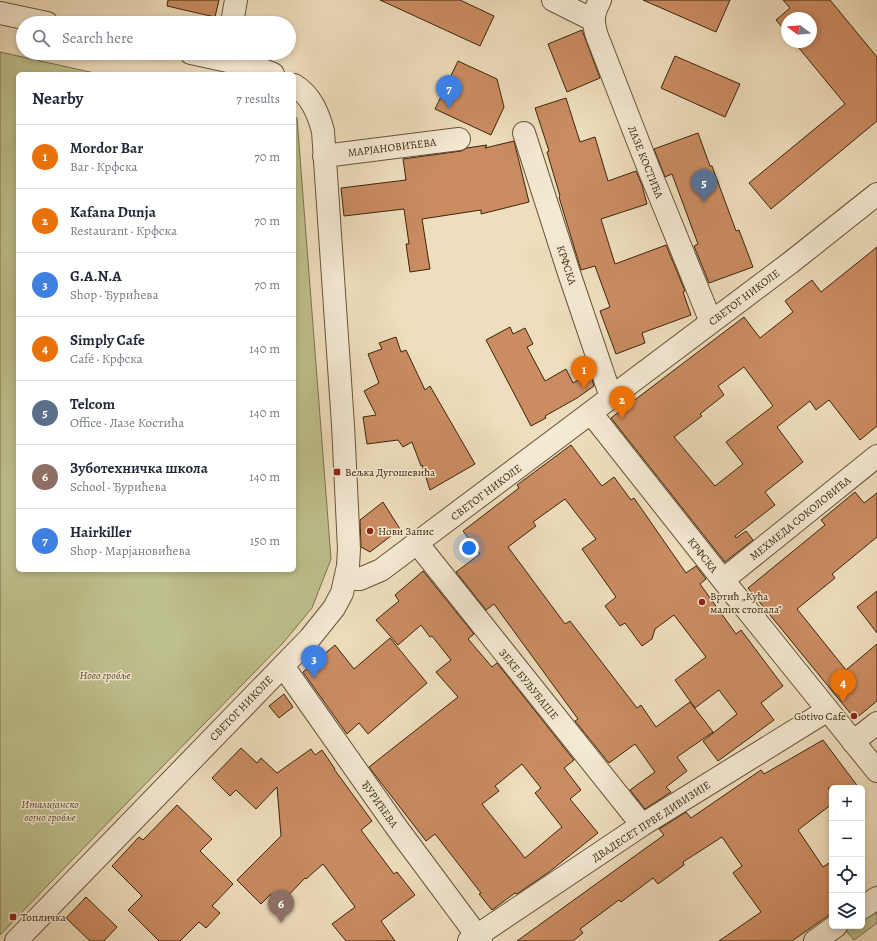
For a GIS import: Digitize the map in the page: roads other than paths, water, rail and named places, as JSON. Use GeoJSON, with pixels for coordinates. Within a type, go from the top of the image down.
{"type":"FeatureCollection","features":[{"type":"Feature","properties":{"kind":"street"},"geometry":{"type":"LineString","coordinates":[[233,16],[236,0]]}},
{"type":"Feature","properties":{"kind":"street"},"geometry":{"type":"LineString","coordinates":[[553,0],[596,10]]}},
{"type":"Feature","properties":{"kind":"street","name":"ЛАЗЕ КОСТИЋА"},"geometry":{"type":"LineString","coordinates":[[596,10],[597,36],[642,153],[711,322]]}},
{"type":"Feature","properties":{"kind":"street"},"geometry":{"type":"LineString","coordinates":[[0,13],[16,16]]}},
{"type":"Feature","properties":{"kind":"street"},"geometry":{"type":"LineString","coordinates":[[234,60],[268,72]]}},
{"type":"Feature","properties":{"kind":"street"},"geometry":{"type":"LineString","coordinates":[[296,87],[310,100],[318,113],[323,131],[343,425],[349,549],[346,580]]}},
{"type":"Feature","properties":{"kind":"street","name":"КРФСКА"},"geometry":{"type":"LineString","coordinates":[[524,133],[572,281],[612,397]]}},
{"type":"Feature","properties":{"kind":"street","name":"МАРЈАНОВИЋЕВА"},"geometry":{"type":"LineString","coordinates":[[324,156],[460,139]]}},
{"type":"Feature","properties":{"kind":"street","name":"СВЕТОГ НИКОЛЕ"},"geometry":{"type":"LineString","coordinates":[[16,941],[310,638],[334,608],[342,593],[346,580],[360,579],[381,570],[790,263],[877,194]]}},
{"type":"Feature","properties":{"kind":"street","name":"КРФСКА"},"geometry":{"type":"LineString","coordinates":[[591,413],[877,771]]}},
{"type":"Feature","properties":{"kind":"street","name":"МЕХМЕДА СОКОЛОВИЋА"},"geometry":{"type":"LineString","coordinates":[[723,580],[877,456]]}},
{"type":"Feature","properties":{"kind":"street","name":"ЗЕКЕ БУЉУБАШЕ"},"geometry":{"type":"LineString","coordinates":[[417,543],[642,824]]}},
{"type":"Feature","properties":{"kind":"street","name":"ЂУРИЋЕВА"},"geometry":{"type":"LineString","coordinates":[[282,666],[476,939]]}},
{"type":"Feature","properties":{"kind":"street","name":"ДВАДЕСЕТ ПРВЕ ДИВИЗИЈЕ"},"geometry":{"type":"LineString","coordinates":[[476,939],[642,824],[828,710]]}},
{"type":"Feature","properties":{"kind":"street"},"geometry":{"type":"LineString","coordinates":[[853,742],[877,723]]}},
{"type":"Feature","properties":{"kind":"street"},"geometry":{"type":"LineString","coordinates":[[865,906],[877,898]]}},
{"type":"Feature","properties":{"kind":"street"},"geometry":{"type":"LineString","coordinates":[[815,941],[832,929]]}},
{"type":"Feature","properties":{"kind":"place","name":"Hairkiller"},"geometry":{"type":"Point","coordinates":[449,108]}},
{"type":"Feature","properties":{"kind":"place","name":"Telcom"},"geometry":{"type":"Point","coordinates":[704,202]}},
{"type":"Feature","properties":{"kind":"place","name":"Mordor Bar"},"geometry":{"type":"Point","coordinates":[584,389]}},
{"type":"Feature","properties":{"kind":"place","name":"Kafana Dunja"},"geometry":{"type":"Point","coordinates":[622,419]}},
{"type":"Feature","properties":{"kind":"place","name":"Вељка Дугошевића"},"geometry":{"type":"Point","coordinates":[337,472]}},
{"type":"Feature","properties":{"kind":"place","name":"Нови Запис"},"geometry":{"type":"Point","coordinates":[370,531]}},
{"type":"Feature","properties":{"kind":"place","name":"Вртић „Кућа малих стопала”"},"geometry":{"type":"Point","coordinates":[702,602]}},
{"type":"Feature","properties":{"kind":"place","name":"G.A.N.A"},"geometry":{"type":"Point","coordinates":[314,678]}},
{"type":"Feature","properties":{"kind":"place","name":"Simply Cafe"},"geometry":{"type":"Point","coordinates":[843,702]}},
{"type":"Feature","properties":{"kind":"place","name":"Gotivo Cafe"},"geometry":{"type":"Point","coordinates":[854,716]}},
{"type":"Feature","properties":{"kind":"place","name":"Топличка"},"geometry":{"type":"Point","coordinates":[13,917]}},
{"type":"Feature","properties":{"kind":"place","name":"Зуботехничка школа"},"geometry":{"type":"Point","coordinates":[281,923]}},
{"type":"Feature","properties":{"kind":"park label","name":"Ново гробље"},"geometry":{"type":"Point","coordinates":[105,675]}},
{"type":"Feature","properties":{"kind":"park label","name":"Италијанско војно гробље"},"geometry":{"type":"Point","coordinates":[50,810]}}]}
